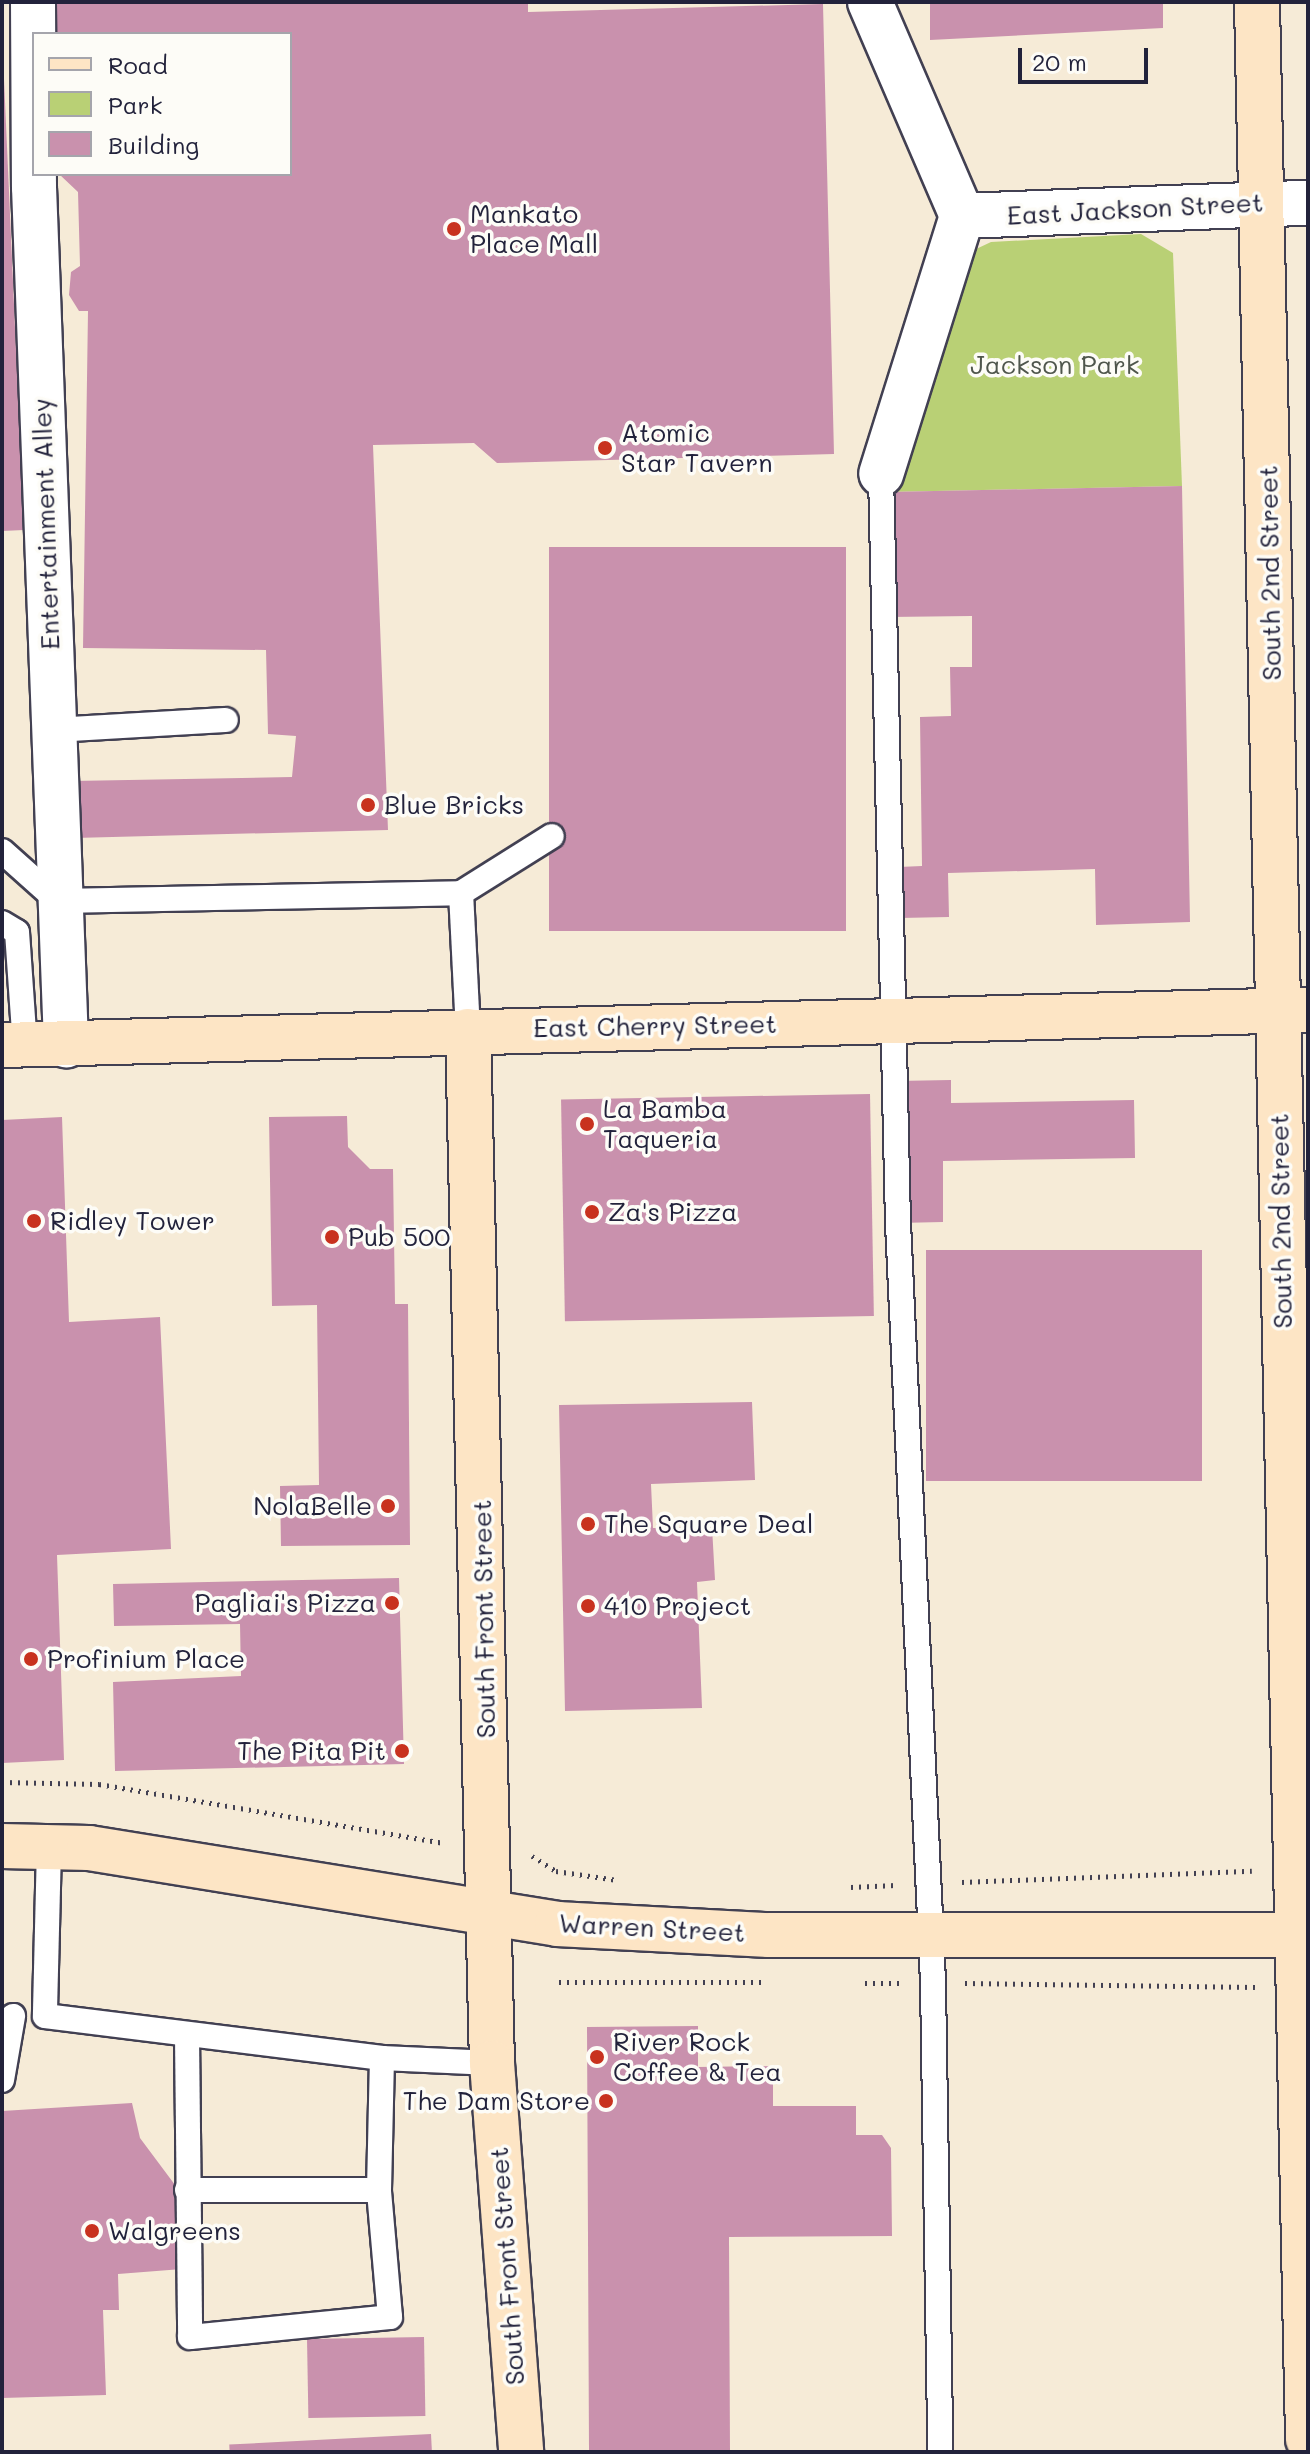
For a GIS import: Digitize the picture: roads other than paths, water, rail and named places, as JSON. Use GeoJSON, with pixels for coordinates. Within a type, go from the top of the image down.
{"type":"FeatureCollection","features":[{"type":"Feature","properties":{"kind":"street","name":"Entertainment Alley"},"geometry":{"type":"LineString","coordinates":[[33,2],[33,32]]}},
{"type":"Feature","properties":{"kind":"street"},"geometry":{"type":"LineString","coordinates":[[870,2],[962,216],[881,474]]}},
{"type":"Feature","properties":{"kind":"street","name":"South 2nd Street"},"geometry":{"type":"LineString","coordinates":[[1257,2],[1294,1010],[1298,1872],[1304,1935],[1308,2439]]}},
{"type":"Feature","properties":{"kind":"street","name":"Entertainment Alley"},"geometry":{"type":"LineString","coordinates":[[31,1045],[58,901],[34,176]]}},
{"type":"Feature","properties":{"kind":"street","name":"East Jackson Street"},"geometry":{"type":"LineString","coordinates":[[962,216],[1262,202],[1308,203]]}},
{"type":"Feature","properties":{"kind":"street","name":"East Cherry Street"},"geometry":{"type":"LineString","coordinates":[[31,1045],[1294,1010]]}},
{"type":"Feature","properties":{"kind":"street","name":"South Front Street"},"geometry":{"type":"LineString","coordinates":[[468,1031],[483,1521],[492,2063],[521,2452]]}},
{"type":"Feature","properties":{"kind":"street","name":"Warren Street"},"geometry":{"type":"LineString","coordinates":[[2,1846],[104,1850],[557,1924],[769,1935],[1304,1935]]}},
{"type":"Feature","properties":{"kind":"lane"},"geometry":{"type":"LineString","coordinates":[[881,474],[896,1022],[898,1223],[926,1884],[931,1934],[940,2452]]}},
{"type":"Feature","properties":{"kind":"lane"},"geometry":{"type":"LineString","coordinates":[[53,730],[226,720]]}},
{"type":"Feature","properties":{"kind":"lane"},"geometry":{"type":"LineString","coordinates":[[2,851],[58,901],[461,893],[552,836]]}},
{"type":"Feature","properties":{"kind":"lane","name":"South Front Street"},"geometry":{"type":"LineString","coordinates":[[461,893],[468,1031]]}},
{"type":"Feature","properties":{"kind":"lane"},"geometry":{"type":"LineString","coordinates":[[2,923],[17,932],[31,1045]]}},
{"type":"Feature","properties":{"kind":"lane"},"geometry":{"type":"LineString","coordinates":[[45,2016],[49,1847]]}},
{"type":"Feature","properties":{"kind":"lane"},"geometry":{"type":"LineString","coordinates":[[2,2080],[8,2016],[45,2016],[382,2058],[492,2063]]}},
{"type":"Feature","properties":{"kind":"lane"},"geometry":{"type":"LineString","coordinates":[[187,2035],[190,2337],[390,2317],[379,2190],[382,2058]]}},
{"type":"Feature","properties":{"kind":"lane"},"geometry":{"type":"LineString","coordinates":[[187,2190],[379,2190]]}},
{"type":"Feature","properties":{"kind":"place","name":"Mankato Place Mall"},"geometry":{"type":"Point","coordinates":[454,229]}},
{"type":"Feature","properties":{"kind":"place","name":"Atomic Star Tavern"},"geometry":{"type":"Point","coordinates":[605,448]}},
{"type":"Feature","properties":{"kind":"place","name":"Blue Bricks"},"geometry":{"type":"Point","coordinates":[368,805]}},
{"type":"Feature","properties":{"kind":"place","name":"La Bamba Taqueria"},"geometry":{"type":"Point","coordinates":[587,1124]}},
{"type":"Feature","properties":{"kind":"place","name":"Za's Pizza"},"geometry":{"type":"Point","coordinates":[592,1212]}},
{"type":"Feature","properties":{"kind":"place","name":"Ridley Tower"},"geometry":{"type":"Point","coordinates":[34,1221]}},
{"type":"Feature","properties":{"kind":"place","name":"Pub 500"},"geometry":{"type":"Point","coordinates":[332,1237]}},
{"type":"Feature","properties":{"kind":"place","name":"NolaBelle"},"geometry":{"type":"Point","coordinates":[388,1506]}},
{"type":"Feature","properties":{"kind":"place","name":"The Square Deal"},"geometry":{"type":"Point","coordinates":[588,1524]}},
{"type":"Feature","properties":{"kind":"place","name":"Pagliai's Pizza"},"geometry":{"type":"Point","coordinates":[392,1603]}},
{"type":"Feature","properties":{"kind":"place","name":"410 Project"},"geometry":{"type":"Point","coordinates":[588,1606]}},
{"type":"Feature","properties":{"kind":"place","name":"Profinium Place"},"geometry":{"type":"Point","coordinates":[31,1659]}},
{"type":"Feature","properties":{"kind":"place","name":"The Pita Pit"},"geometry":{"type":"Point","coordinates":[402,1751]}},
{"type":"Feature","properties":{"kind":"place","name":"River Rock Coffee & Tea"},"geometry":{"type":"Point","coordinates":[597,2057]}},
{"type":"Feature","properties":{"kind":"place","name":"The Dam Store"},"geometry":{"type":"Point","coordinates":[606,2101]}},
{"type":"Feature","properties":{"kind":"place","name":"Walgreens"},"geometry":{"type":"Point","coordinates":[92,2231]}},
{"type":"Feature","properties":{"kind":"park label","name":"Jackson Park"},"geometry":{"type":"Point","coordinates":[1055,365]}}]}
